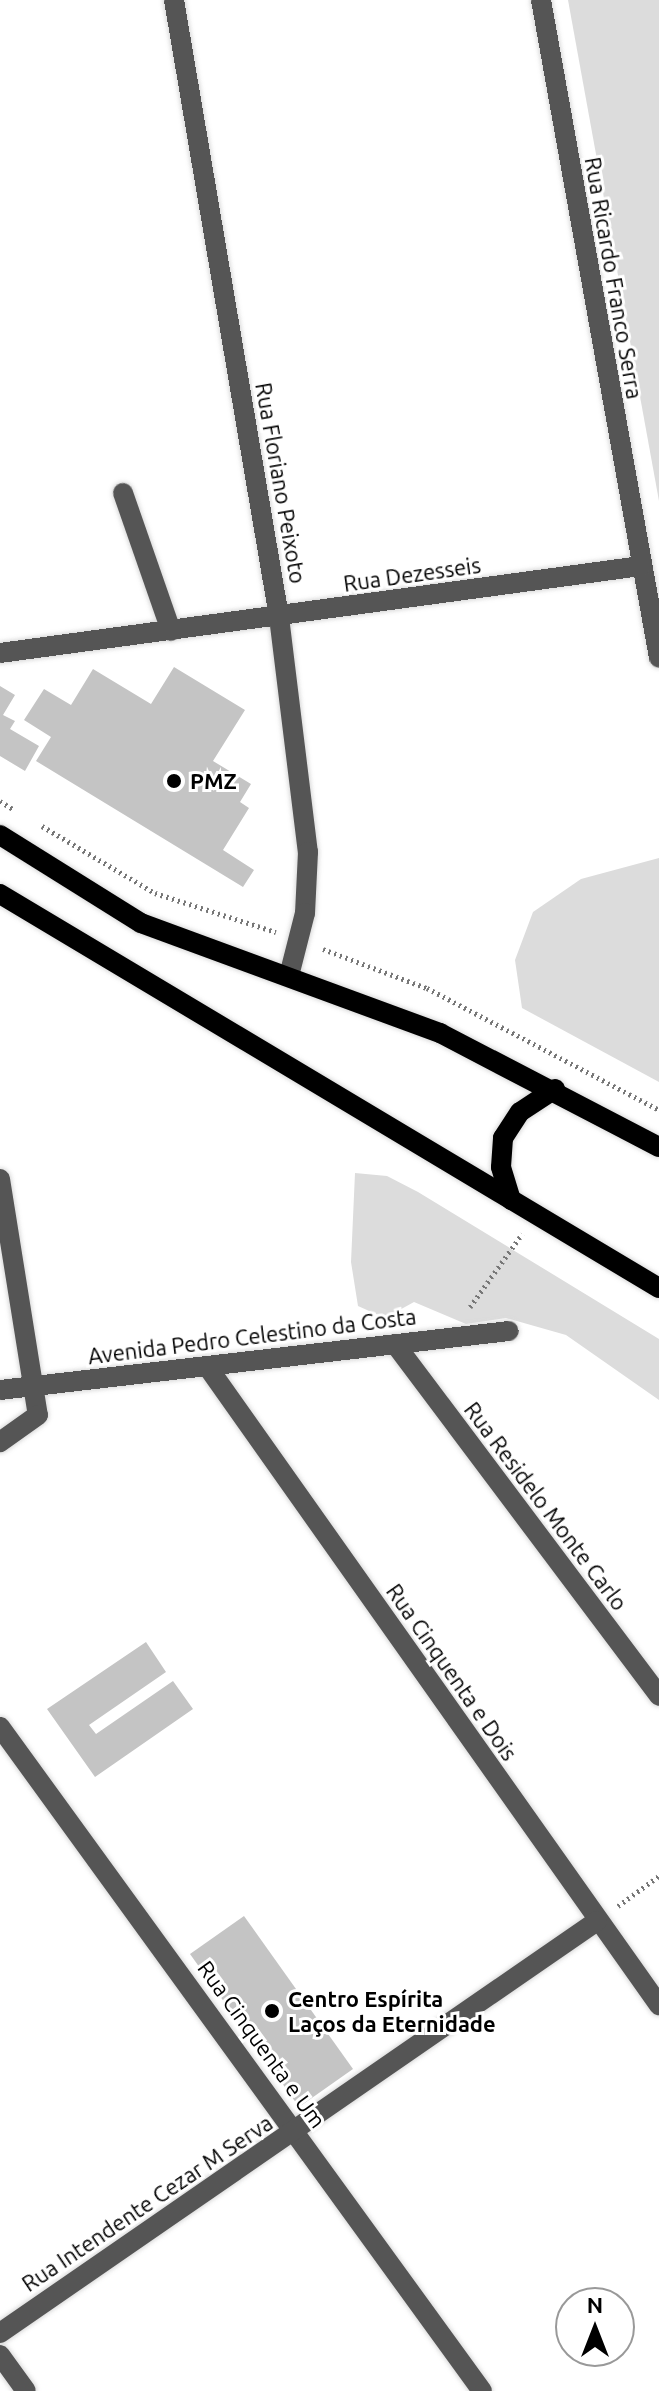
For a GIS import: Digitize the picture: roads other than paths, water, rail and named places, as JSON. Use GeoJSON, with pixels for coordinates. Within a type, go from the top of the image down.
{"type":"FeatureCollection","features":[{"type":"Feature","properties":{"kind":"main road"},"geometry":{"type":"LineString","coordinates":[[0,835],[141,923],[440,1033],[555,1089],[659,1147]]}},
{"type":"Feature","properties":{"kind":"main road"},"geometry":{"type":"LineString","coordinates":[[0,894],[511,1200],[538,1212],[659,1288]]}},
{"type":"Feature","properties":{"kind":"main road"},"geometry":{"type":"LineString","coordinates":[[511,1200],[501,1167],[503,1138],[520,1112],[555,1089]]}},
{"type":"Feature","properties":{"kind":"street","name":"Rua Floriano Peixoto"},"geometry":{"type":"LineString","coordinates":[[174,0],[279,617],[308,852],[300,940],[289,976]]}},
{"type":"Feature","properties":{"kind":"street","name":"Rua Ricardo Franco Serra"},"geometry":{"type":"LineString","coordinates":[[541,0],[659,658]]}},
{"type":"Feature","properties":{"kind":"street"},"geometry":{"type":"LineString","coordinates":[[123,493],[171,631]]}},
{"type":"Feature","properties":{"kind":"street","name":"Rua Dezesseis"},"geometry":{"type":"LineString","coordinates":[[0,653],[641,566]]}},
{"type":"Feature","properties":{"kind":"street"},"geometry":{"type":"LineString","coordinates":[[0,1179],[38,1415],[0,1442]]}},
{"type":"Feature","properties":{"kind":"street","name":"Avenida Pedro Celestino da Costa"},"geometry":{"type":"LineString","coordinates":[[0,1390],[509,1331]]}},
{"type":"Feature","properties":{"kind":"street","name":"Rua Residelo Monte Carlo"},"geometry":{"type":"LineString","coordinates":[[395,1344],[659,1696]]}},
{"type":"Feature","properties":{"kind":"street","name":"Rua Cinquenta e Dois"},"geometry":{"type":"LineString","coordinates":[[207,1366],[659,2005]]}},
{"type":"Feature","properties":{"kind":"street","name":"Rua Cinquenta e Um"},"geometry":{"type":"LineString","coordinates":[[0,1727],[482,2391]]}},
{"type":"Feature","properties":{"kind":"street","name":"Rua Intendente Cezar M Serva"},"geometry":{"type":"LineString","coordinates":[[0,2333],[597,1921]]}},
{"type":"Feature","properties":{"kind":"street"},"geometry":{"type":"LineString","coordinates":[[0,2355],[26,2391]]}},
{"type":"Feature","properties":{"kind":"place","name":"PMZ"},"geometry":{"type":"Point","coordinates":[174,781]}},
{"type":"Feature","properties":{"kind":"place","name":"Centro Espírita Laços da Eternidade"},"geometry":{"type":"Point","coordinates":[272,2011]}}]}
